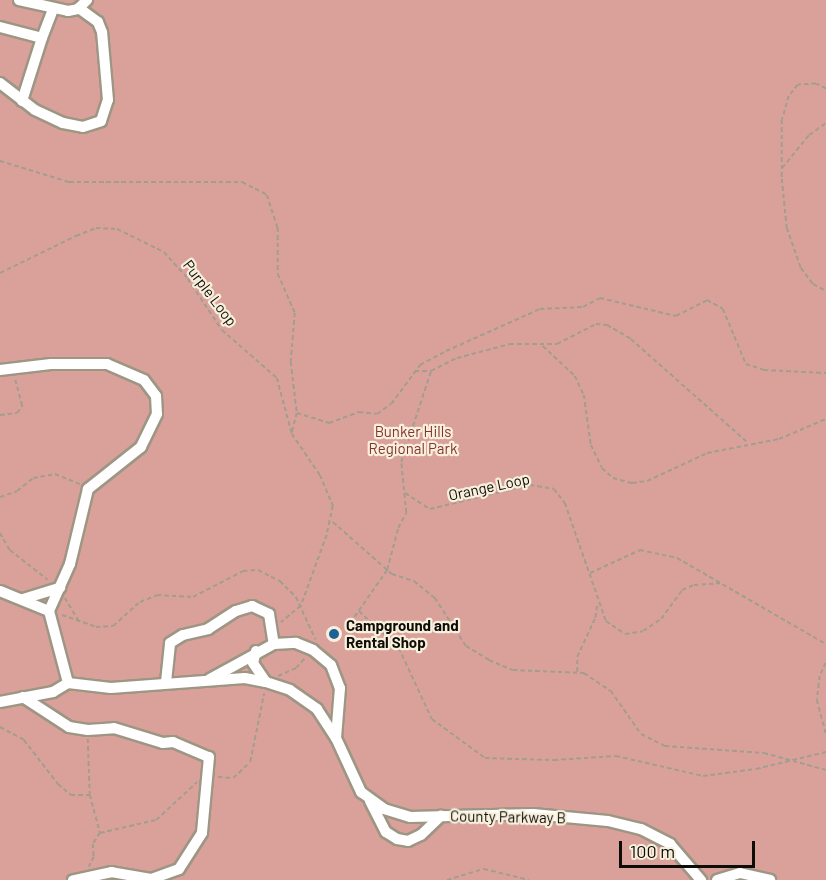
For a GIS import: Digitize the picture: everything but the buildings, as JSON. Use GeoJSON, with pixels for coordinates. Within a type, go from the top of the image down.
{"type":"FeatureCollection","features":[{"type":"Feature","properties":{"kind":"street"},"geometry":{"type":"LineString","coordinates":[[0,83],[22,101],[73,126],[95,125],[105,115],[108,100],[102,32],[98,22],[83,4],[53,10],[19,0]]}},
{"type":"Feature","properties":{"kind":"street"},"geometry":{"type":"LineString","coordinates":[[22,101],[53,10]]}},
{"type":"Feature","properties":{"kind":"street"},"geometry":{"type":"LineString","coordinates":[[0,27],[42,38]]}},
{"type":"Feature","properties":{"kind":"street"},"geometry":{"type":"LineString","coordinates":[[0,370],[51,364],[107,364],[144,380],[156,396],[157,414],[141,447],[88,489],[70,564],[50,611],[68,683]]}},
{"type":"Feature","properties":{"kind":"street"},"geometry":{"type":"LineString","coordinates":[[21,599],[60,588]]}},
{"type":"Feature","properties":{"kind":"street"},"geometry":{"type":"LineString","coordinates":[[0,591],[50,611]]}},
{"type":"Feature","properties":{"kind":"street"},"geometry":{"type":"LineString","coordinates":[[166,682],[170,643],[183,635],[208,629],[236,611],[252,606],[269,614],[274,644]]}},
{"type":"Feature","properties":{"kind":"street"},"geometry":{"type":"LineString","coordinates":[[207,681],[256,651],[274,644],[296,643],[322,655],[331,665],[340,688],[336,738]]}},
{"type":"Feature","properties":{"kind":"street"},"geometry":{"type":"LineString","coordinates":[[256,651],[253,663],[266,682]]}},
{"type":"Feature","properties":{"kind":"street"},"geometry":{"type":"LineString","coordinates":[[0,702],[53,692],[68,683],[111,688],[166,682],[245,678],[266,682],[290,690],[317,709],[336,738],[353,780],[370,801],[386,832],[398,839],[408,841],[421,836],[441,816]]}},
{"type":"Feature","properties":{"kind":"street"},"geometry":{"type":"LineString","coordinates":[[23,697],[69,727],[88,730],[114,728],[163,743],[173,742],[209,757],[202,833],[179,869],[151,879],[112,872],[78,878]]}},
{"type":"Feature","properties":{"kind":"street"},"geometry":{"type":"LineString","coordinates":[[317,709],[329,708],[339,702]]}},
{"type":"Feature","properties":{"kind":"street","name":"County Parkway B"},"geometry":{"type":"LineString","coordinates":[[370,801],[410,817],[533,814],[608,821],[641,829],[670,844],[701,880]]}},
{"type":"Feature","properties":{"kind":"street"},"geometry":{"type":"LineString","coordinates":[[717,880],[740,873],[770,880]]}},
{"type":"Feature","properties":{"kind":"path"},"geometry":{"type":"LineString","coordinates":[[826,88],[816,84],[798,85],[789,96],[782,120],[782,169],[787,228],[801,268],[813,284],[826,291]]}},
{"type":"Feature","properties":{"kind":"path"},"geometry":{"type":"LineString","coordinates":[[782,169],[808,135],[826,123]]}},
{"type":"Feature","properties":{"kind":"path"},"geometry":{"type":"LineString","coordinates":[[0,160],[69,182],[242,182],[267,195],[278,228],[278,274],[295,313],[291,362],[297,413],[292,434]]}},
{"type":"Feature","properties":{"kind":"path","name":"Purple Loop"},"geometry":{"type":"LineString","coordinates":[[0,273],[96,228],[117,229],[144,239],[164,252],[189,279],[222,330],[277,378],[292,434],[320,475],[333,506],[332,521]]}},
{"type":"Feature","properties":{"kind":"path"},"geometry":{"type":"LineString","coordinates":[[297,413],[329,423],[359,412],[377,414],[391,404],[414,371],[474,337],[540,309],[583,307],[606,298],[676,316],[707,300],[723,309],[746,363],[764,370],[826,373]]}},
{"type":"Feature","properties":{"kind":"path"},"geometry":{"type":"LineString","coordinates":[[414,371],[431,371],[479,351],[510,344],[556,344],[596,324],[608,325],[631,339],[747,442]]}},
{"type":"Feature","properties":{"kind":"path"},"geometry":{"type":"LineString","coordinates":[[542,345],[575,376],[584,395],[591,446],[602,468],[613,478],[632,483],[647,481],[707,453],[747,442],[780,439],[826,419]]}},
{"type":"Feature","properties":{"kind":"path"},"geometry":{"type":"LineString","coordinates":[[0,415],[16,413],[22,406],[12,370]]}},
{"type":"Feature","properties":{"kind":"path"},"geometry":{"type":"LineString","coordinates":[[350,623],[387,570],[398,528],[406,513],[403,453],[431,371]]}},
{"type":"Feature","properties":{"kind":"path"},"geometry":{"type":"LineString","coordinates":[[0,497],[17,490],[33,478],[55,474],[65,475],[88,489]]}},
{"type":"Feature","properties":{"kind":"path","name":"Orange Loop"},"geometry":{"type":"LineString","coordinates":[[404,492],[430,509],[530,485],[554,489],[565,503],[597,603],[606,621],[625,634],[644,631],[661,619],[682,590],[694,585],[720,583]]}},
{"type":"Feature","properties":{"kind":"path"},"geometry":{"type":"LineString","coordinates":[[271,631],[301,606],[332,521],[387,570],[414,581],[435,598],[466,646],[489,660],[513,670],[577,673],[611,691],[640,734],[665,746],[764,753],[826,770]]}},
{"type":"Feature","properties":{"kind":"path"},"geometry":{"type":"LineString","coordinates":[[0,533],[10,550],[60,588],[78,621]]}},
{"type":"Feature","properties":{"kind":"path"},"geometry":{"type":"LineString","coordinates":[[589,573],[640,550],[677,558],[826,644]]}},
{"type":"Feature","properties":{"kind":"path"},"geometry":{"type":"LineString","coordinates":[[50,611],[96,627],[113,626],[140,602],[157,595],[193,597],[243,570],[258,570],[280,581],[301,606]]}},
{"type":"Feature","properties":{"kind":"path"},"geometry":{"type":"LineString","coordinates":[[577,673],[577,657],[596,618],[597,603]]}},
{"type":"Feature","properties":{"kind":"path"},"geometry":{"type":"LineString","coordinates":[[358,610],[399,648],[432,719],[485,758],[532,761],[616,756],[703,776],[756,770],[789,760],[826,753]]}},
{"type":"Feature","properties":{"kind":"path"},"geometry":{"type":"LineString","coordinates":[[826,663],[820,676],[817,700],[826,734]]}},
{"type":"Feature","properties":{"kind":"path"},"geometry":{"type":"LineString","coordinates":[[0,727],[24,740],[58,784],[71,795],[90,795]]}},
{"type":"Feature","properties":{"kind":"path"},"geometry":{"type":"LineString","coordinates":[[78,878],[94,857],[93,844],[100,833],[90,795],[88,730]]}},
{"type":"Feature","properties":{"kind":"path"},"geometry":{"type":"LineString","coordinates":[[447,880],[484,869],[529,880]]}},
{"type":"Feature","properties":{"kind":"green space","name":"Bunker Hills Regional Park"},"geometry":{"type":"Polygon","coordinates":[[[0,0],[826,0],[826,880],[0,880],[0,0]]]}},
{"type":"Feature","properties":{"kind":"place","name":"Campground and Rental Shop"},"geometry":{"type":"Point","coordinates":[334,634]}}]}
